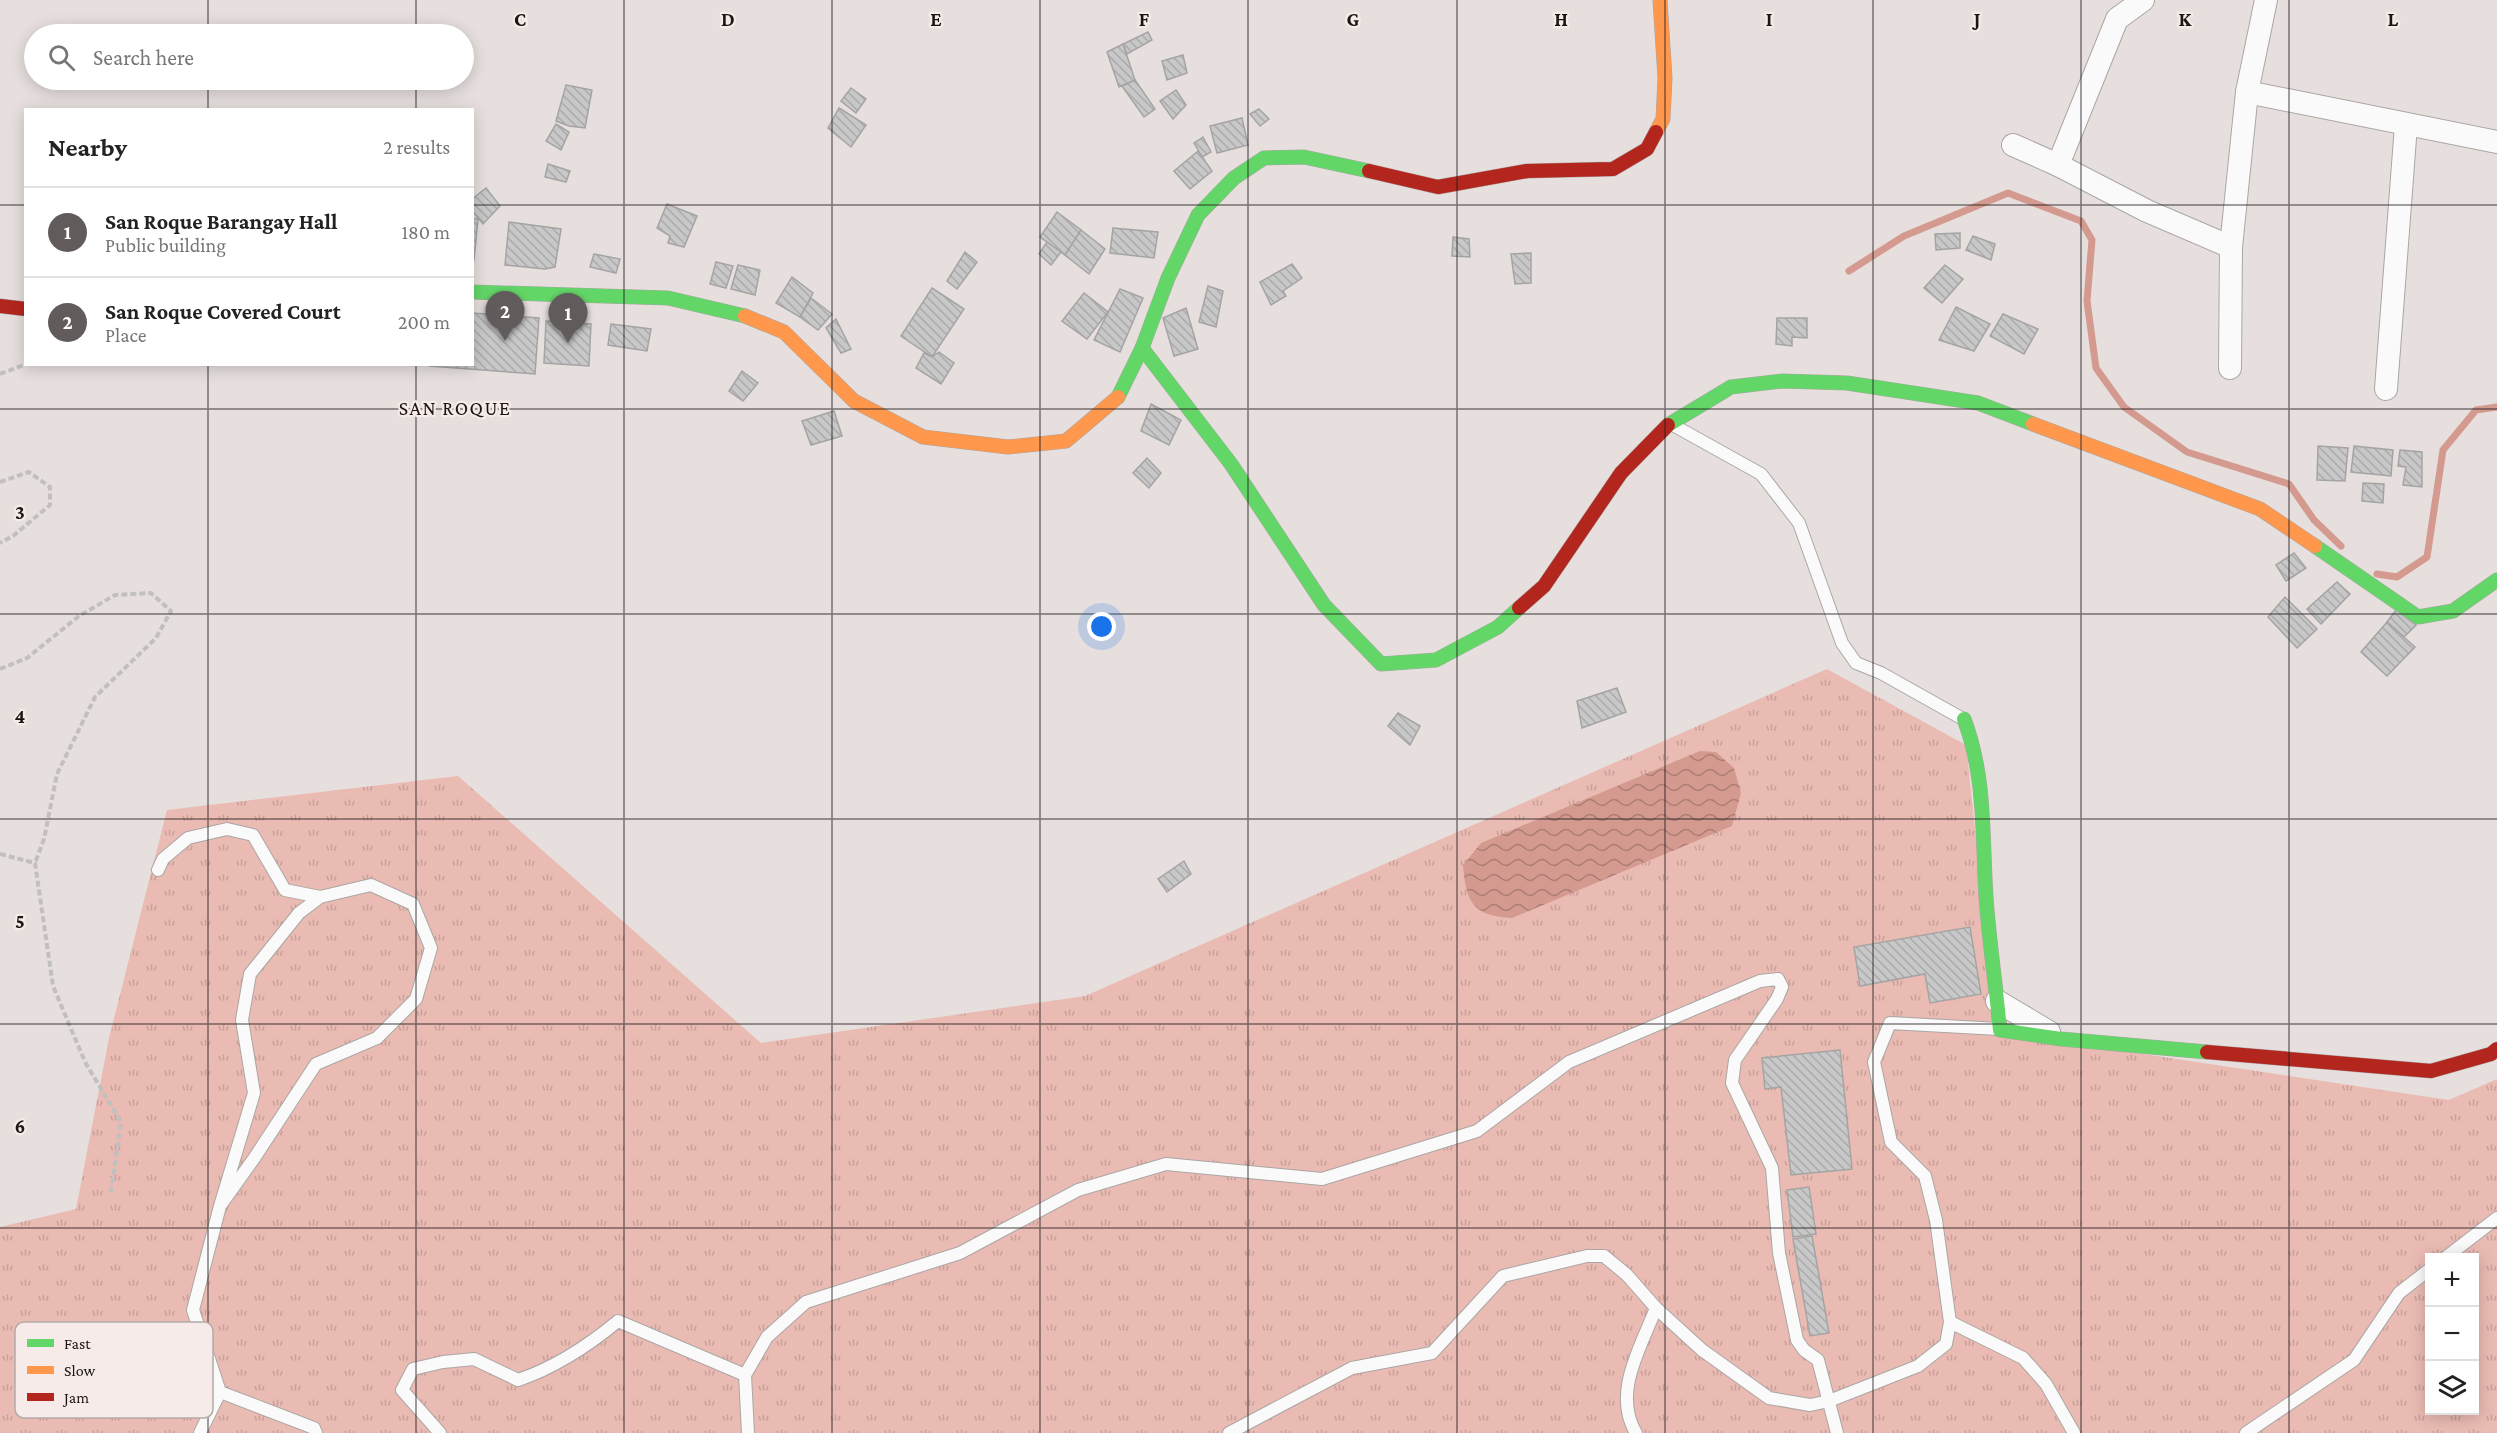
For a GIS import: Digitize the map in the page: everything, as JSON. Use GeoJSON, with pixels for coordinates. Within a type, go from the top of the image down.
{"type":"FeatureCollection","features":[{"type":"Feature","properties":{"kind":"street"},"geometry":{"type":"LineString","coordinates":[[474,292],[668,298],[742,315],[784,332],[854,400],[923,436],[1008,447],[1066,441],[1118,397],[1142,348],[1168,278],[1198,215],[1234,178],[1264,158],[1304,157],[1438,188],[1527,171],[1613,169],[1647,149],[1663,119],[1665,78],[1660,0]]}},
{"type":"Feature","properties":{"kind":"street"},"geometry":{"type":"LineString","coordinates":[[2058,165],[2117,19],[2143,0]]}},
{"type":"Feature","properties":{"kind":"street"},"geometry":{"type":"LineString","coordinates":[[2230,368],[2231,247],[2247,92],[2265,1]]}},
{"type":"Feature","properties":{"kind":"street"},"geometry":{"type":"LineString","coordinates":[[2247,92],[2497,142]]}},
{"type":"Feature","properties":{"kind":"street"},"geometry":{"type":"LineString","coordinates":[[2386,389],[2406,125]]}},
{"type":"Feature","properties":{"kind":"street"},"geometry":{"type":"LineString","coordinates":[[2013,145],[2058,165],[2147,211],[2231,247]]}},
{"type":"Feature","properties":{"kind":"street"},"geometry":{"type":"LineString","coordinates":[[0,306],[24,309]]}},
{"type":"Feature","properties":{"kind":"street"},"geometry":{"type":"LineString","coordinates":[[1142,348],[1230,464],[1324,605],[1381,664],[1436,660],[1498,627],[1544,586],[1622,473],[1670,423],[1731,387],[1782,381],[1848,383],[1978,403],[2260,509],[2418,617],[2454,610],[2497,580]]}},
{"type":"Feature","properties":{"kind":"street"},"geometry":{"type":"LineString","coordinates":[[1964,719],[1974,742],[1980,772],[1986,898],[2000,1029],[2061,1039],[2431,1071],[2491,1054],[2497,1049]]}},
{"type":"Feature","properties":{"kind":"street"},"geometry":{"type":"LineString","coordinates":[[1997,1001],[2061,1039]]}},
{"type":"Feature","properties":{"kind":"lane"},"geometry":{"type":"LineString","coordinates":[[1670,423],[1761,474],[1799,523],[1842,644],[1856,663],[1964,719]]}},
{"type":"Feature","properties":{"kind":"lane"},"geometry":{"type":"LineString","coordinates":[[158,870],[163,859],[188,838],[227,829],[253,835],[285,890],[320,897]]}},
{"type":"Feature","properties":{"kind":"lane"},"geometry":{"type":"LineString","coordinates":[[197,1322],[193,1310],[220,1206],[254,1093],[243,1020],[250,974],[299,913],[320,897],[371,885],[413,904],[431,948],[416,999],[377,1038],[316,1065],[255,1158],[220,1206]]}},
{"type":"Feature","properties":{"kind":"lane"},"geometry":{"type":"LineString","coordinates":[[748,1433],[745,1375],[767,1337],[806,1302],[960,1253],[1077,1190],[1166,1164],[1322,1179],[1477,1131],[1569,1062],[1760,981],[1778,979],[1782,987],[1777,999],[1735,1060],[1732,1083],[1772,1168],[1779,1252],[1797,1340],[1804,1350],[1818,1360],[1837,1433]]}},
{"type":"Feature","properties":{"kind":"lane"},"geometry":{"type":"LineString","coordinates":[[1229,1433],[1352,1368],[1432,1353],[1503,1276],[1587,1256],[1604,1256],[1627,1275],[1656,1308],[1702,1350],[1769,1398],[1810,1406],[1918,1366],[1946,1344],[1950,1322],[1936,1220],[1925,1176],[1891,1142],[1874,1062],[1890,1023],[2000,1029]]}},
{"type":"Feature","properties":{"kind":"lane"},"geometry":{"type":"LineString","coordinates":[[2450,1253],[2497,1218]]}},
{"type":"Feature","properties":{"kind":"lane"},"geometry":{"type":"LineString","coordinates":[[2246,1433],[2354,1360],[2399,1293],[2425,1273]]}},
{"type":"Feature","properties":{"kind":"lane"},"geometry":{"type":"LineString","coordinates":[[1636,1433],[1629,1422],[1626,1404],[1629,1375],[1656,1308]]}},
{"type":"Feature","properties":{"kind":"lane"},"geometry":{"type":"LineString","coordinates":[[440,1433],[402,1390],[413,1369],[443,1362],[474,1359],[518,1380],[541,1372],[618,1322],[745,1375]]}},
{"type":"Feature","properties":{"kind":"lane"},"geometry":{"type":"LineString","coordinates":[[1950,1322],[2023,1358],[2046,1383],[2074,1433]]}},
{"type":"Feature","properties":{"kind":"lane"},"geometry":{"type":"LineString","coordinates":[[213,1371],[220,1392],[213,1406]]}},
{"type":"Feature","properties":{"kind":"lane"},"geometry":{"type":"LineString","coordinates":[[220,1392],[314,1428],[316,1433]]}},
{"type":"Feature","properties":{"kind":"lane"},"geometry":{"type":"LineString","coordinates":[[200,1433],[207,1418]]}},
{"type":"Feature","properties":{"kind":"path"},"geometry":{"type":"LineString","coordinates":[[0,374],[24,365]]}},
{"type":"Feature","properties":{"kind":"path"},"geometry":{"type":"LineString","coordinates":[[0,482],[29,472],[50,487],[50,505],[13,536],[0,543]]}},
{"type":"Feature","properties":{"kind":"path"},"geometry":{"type":"LineString","coordinates":[[0,669],[27,658],[79,616],[115,595],[151,593],[171,610],[156,638],[94,697],[57,774],[44,839],[35,863],[53,986],[84,1062],[121,1122],[111,1192]]}},
{"type":"Feature","properties":{"kind":"path"},"geometry":{"type":"LineString","coordinates":[[0,854],[35,863]]}},
{"type":"Feature","properties":{"kind":"green space"},"geometry":{"type":"Polygon","coordinates":[[[1827,669],[1966,745],[1997,1032],[2449,1100],[2497,1079],[2497,1433],[0,1433],[0,1227],[76,1209],[109,1038],[167,810],[458,776],[761,1043],[1085,996],[1827,669]]]}},
{"type":"Feature","properties":{"kind":"water"},"geometry":{"type":"Polygon","coordinates":[[[1700,751],[1716,752],[1734,768],[1741,793],[1732,826],[1512,918],[1488,914],[1474,905],[1466,889],[1463,865],[1481,843],[1700,751]]]}},
{"type":"Feature","properties":{"kind":"building"},"geometry":{"type":"Polygon","coordinates":[[[1148,32],[1152,40],[1127,54],[1123,44],[1148,32]]]}},
{"type":"Feature","properties":{"kind":"building"},"geometry":{"type":"Polygon","coordinates":[[[1123,44],[1135,80],[1119,87],[1107,52],[1123,44]]]}},
{"type":"Feature","properties":{"kind":"building"},"geometry":{"type":"Polygon","coordinates":[[[1183,55],[1187,73],[1167,80],[1162,61],[1183,55]]]}},
{"type":"Feature","properties":{"kind":"building"},"geometry":{"type":"Polygon","coordinates":[[[1135,80],[1155,109],[1144,117],[1122,86],[1135,80]]]}},
{"type":"Feature","properties":{"kind":"building"},"geometry":{"type":"Polygon","coordinates":[[[566,85],[592,90],[585,128],[569,126],[556,121],[566,85]]]}},
{"type":"Feature","properties":{"kind":"building"},"geometry":{"type":"Polygon","coordinates":[[[851,88],[866,99],[856,113],[841,101],[851,88]]]}},
{"type":"Feature","properties":{"kind":"building"},"geometry":{"type":"Polygon","coordinates":[[[1176,90],[1186,105],[1173,119],[1160,101],[1176,90]]]}},
{"type":"Feature","properties":{"kind":"building"},"geometry":{"type":"Polygon","coordinates":[[[839,108],[866,125],[851,147],[828,128],[839,108]]]}},
{"type":"Feature","properties":{"kind":"building"},"geometry":{"type":"Polygon","coordinates":[[[1259,109],[1269,119],[1260,126],[1250,114],[1259,109]]]}},
{"type":"Feature","properties":{"kind":"building"},"geometry":{"type":"Polygon","coordinates":[[[1242,118],[1248,145],[1217,153],[1210,126],[1242,118]]]}},
{"type":"Feature","properties":{"kind":"building"},"geometry":{"type":"Polygon","coordinates":[[[556,124],[569,132],[561,150],[546,141],[556,124]]]}},
{"type":"Feature","properties":{"kind":"building"},"geometry":{"type":"Polygon","coordinates":[[[1203,137],[1211,152],[1202,157],[1194,143],[1203,137]]]}},
{"type":"Feature","properties":{"kind":"building"},"geometry":{"type":"Polygon","coordinates":[[[1198,151],[1212,171],[1190,189],[1174,171],[1198,151]]]}},
{"type":"Feature","properties":{"kind":"building"},"geometry":{"type":"Polygon","coordinates":[[[548,164],[570,171],[566,182],[545,177],[548,164]]]}},
{"type":"Feature","properties":{"kind":"building"},"geometry":{"type":"Polygon","coordinates":[[[486,188],[500,206],[483,224],[474,213],[474,197],[486,188]]]}},
{"type":"Feature","properties":{"kind":"building"},"geometry":{"type":"Polygon","coordinates":[[[667,204],[697,216],[684,247],[668,243],[670,236],[657,228],[667,204]]]}},
{"type":"Feature","properties":{"kind":"building"},"geometry":{"type":"Polygon","coordinates":[[[1057,212],[1081,230],[1065,255],[1040,237],[1057,212]]]}},
{"type":"Feature","properties":{"kind":"building"},"geometry":{"type":"Polygon","coordinates":[[[474,218],[478,219],[474,260],[474,218]]]}},
{"type":"Feature","properties":{"kind":"building"},"geometry":{"type":"Polygon","coordinates":[[[509,222],[561,229],[555,267],[545,269],[505,265],[509,222]]]}},
{"type":"Feature","properties":{"kind":"building"},"geometry":{"type":"Polygon","coordinates":[[[1113,228],[1158,232],[1154,258],[1110,253],[1113,228]]]}},
{"type":"Feature","properties":{"kind":"building"},"geometry":{"type":"Polygon","coordinates":[[[1081,230],[1105,249],[1089,274],[1065,255],[1081,230]]]}},
{"type":"Feature","properties":{"kind":"building"},"geometry":{"type":"Polygon","coordinates":[[[1960,233],[1960,248],[1936,250],[1935,234],[1960,233]]]}},
{"type":"Feature","properties":{"kind":"building"},"geometry":{"type":"Polygon","coordinates":[[[1973,236],[1995,244],[1991,260],[1966,250],[1973,236]]]}},
{"type":"Feature","properties":{"kind":"building"},"geometry":{"type":"Polygon","coordinates":[[[1453,237],[1469,239],[1470,257],[1452,256],[1453,237]]]}},
{"type":"Feature","properties":{"kind":"building"},"geometry":{"type":"Polygon","coordinates":[[[1047,242],[1061,252],[1051,265],[1039,254],[1047,242]]]}},
{"type":"Feature","properties":{"kind":"building"},"geometry":{"type":"Polygon","coordinates":[[[965,252],[977,262],[957,289],[947,281],[965,252]]]}},
{"type":"Feature","properties":{"kind":"building"},"geometry":{"type":"Polygon","coordinates":[[[1531,253],[1531,283],[1515,284],[1511,254],[1531,253]]]}},
{"type":"Feature","properties":{"kind":"building"},"geometry":{"type":"Polygon","coordinates":[[[594,254],[620,259],[616,273],[590,267],[594,254]]]}},
{"type":"Feature","properties":{"kind":"building"},"geometry":{"type":"Polygon","coordinates":[[[716,262],[733,266],[726,288],[710,284],[716,262]]]}},
{"type":"Feature","properties":{"kind":"building"},"geometry":{"type":"Polygon","coordinates":[[[1292,264],[1302,278],[1283,291],[1286,296],[1271,305],[1260,282],[1292,264]]]}},
{"type":"Feature","properties":{"kind":"building"},"geometry":{"type":"Polygon","coordinates":[[[738,265],[760,270],[755,295],[731,289],[738,265]]]}},
{"type":"Feature","properties":{"kind":"building"},"geometry":{"type":"Polygon","coordinates":[[[1945,265],[1963,279],[1942,303],[1924,288],[1945,265]]]}},
{"type":"Feature","properties":{"kind":"building"},"geometry":{"type":"Polygon","coordinates":[[[792,277],[813,293],[800,317],[776,303],[792,277]]]}},
{"type":"Feature","properties":{"kind":"building"},"geometry":{"type":"Polygon","coordinates":[[[1208,286],[1223,291],[1216,327],[1199,322],[1208,286]]]}},
{"type":"Feature","properties":{"kind":"building"},"geometry":{"type":"Polygon","coordinates":[[[932,288],[964,309],[932,357],[901,336],[932,288]]]}},
{"type":"Feature","properties":{"kind":"building"},"geometry":{"type":"Polygon","coordinates":[[[1120,289],[1143,298],[1120,352],[1094,340],[1120,289]]]}},
{"type":"Feature","properties":{"kind":"building"},"geometry":{"type":"Polygon","coordinates":[[[1084,293],[1108,312],[1087,339],[1062,321],[1084,293]]]}},
{"type":"Feature","properties":{"kind":"building"},"geometry":{"type":"Polygon","coordinates":[[[811,298],[832,314],[818,330],[800,317],[811,298]]]}},
{"type":"Feature","properties":{"kind":"building"},"geometry":{"type":"Polygon","coordinates":[[[1956,307],[1990,324],[1974,351],[1939,340],[1956,307]]]}},
{"type":"Feature","properties":{"kind":"building"},"geometry":{"type":"Polygon","coordinates":[[[1186,308],[1198,349],[1174,356],[1163,318],[1186,308]]]}},
{"type":"Feature","properties":{"kind":"building"},"geometry":{"type":"Polygon","coordinates":[[[474,313],[539,318],[535,374],[429,366],[474,366],[474,313]]]}},
{"type":"Feature","properties":{"kind":"building"},"geometry":{"type":"Polygon","coordinates":[[[2003,314],[2038,329],[2024,354],[1990,336],[2003,314]]]}},
{"type":"Feature","properties":{"kind":"building"},"geometry":{"type":"Polygon","coordinates":[[[1777,318],[1807,318],[1807,338],[1792,337],[1792,346],[1776,344],[1777,318]]]}},
{"type":"Feature","properties":{"kind":"building"},"geometry":{"type":"Polygon","coordinates":[[[836,319],[851,349],[841,353],[826,328],[836,319]]]}},
{"type":"Feature","properties":{"kind":"building"},"geometry":{"type":"Polygon","coordinates":[[[546,321],[591,324],[589,366],[544,363],[546,321]]]}},
{"type":"Feature","properties":{"kind":"building"},"geometry":{"type":"Polygon","coordinates":[[[611,324],[651,329],[647,351],[608,345],[611,324]]]}},
{"type":"Feature","properties":{"kind":"building"},"geometry":{"type":"Polygon","coordinates":[[[939,352],[954,363],[941,384],[916,368],[924,353],[932,357],[939,352]]]}},
{"type":"Feature","properties":{"kind":"building"},"geometry":{"type":"Polygon","coordinates":[[[742,371],[758,383],[743,401],[729,391],[742,371]]]}},
{"type":"Feature","properties":{"kind":"building"},"geometry":{"type":"Polygon","coordinates":[[[1151,404],[1181,420],[1169,445],[1141,431],[1151,404]]]}},
{"type":"Feature","properties":{"kind":"building"},"geometry":{"type":"Polygon","coordinates":[[[834,411],[842,436],[811,445],[802,421],[834,411]]]}},
{"type":"Feature","properties":{"kind":"building"},"geometry":{"type":"Polygon","coordinates":[[[2318,446],[2348,448],[2345,481],[2317,480],[2318,446]]]}},
{"type":"Feature","properties":{"kind":"building"},"geometry":{"type":"Polygon","coordinates":[[[2354,446],[2393,450],[2391,476],[2351,472],[2354,446]]]}},
{"type":"Feature","properties":{"kind":"building"},"geometry":{"type":"Polygon","coordinates":[[[2400,450],[2422,452],[2422,487],[2403,485],[2406,467],[2398,466],[2400,450]]]}},
{"type":"Feature","properties":{"kind":"building"},"geometry":{"type":"Polygon","coordinates":[[[1147,458],[1161,473],[1149,488],[1133,473],[1147,458]]]}},
{"type":"Feature","properties":{"kind":"building"},"geometry":{"type":"Polygon","coordinates":[[[2363,483],[2384,484],[2383,503],[2362,501],[2363,483]]]}},
{"type":"Feature","properties":{"kind":"building"},"geometry":{"type":"Polygon","coordinates":[[[2294,553],[2306,568],[2286,581],[2276,565],[2294,553]]]}},
{"type":"Feature","properties":{"kind":"building"},"geometry":{"type":"Polygon","coordinates":[[[2337,582],[2350,594],[2321,624],[2307,609],[2337,582]]]}},
{"type":"Feature","properties":{"kind":"building"},"geometry":{"type":"Polygon","coordinates":[[[2285,597],[2317,629],[2297,648],[2268,617],[2285,597]]]}},
{"type":"Feature","properties":{"kind":"building"},"geometry":{"type":"Polygon","coordinates":[[[2396,610],[2416,625],[2404,637],[2387,622],[2396,610]]]}},
{"type":"Feature","properties":{"kind":"building"},"geometry":{"type":"Polygon","coordinates":[[[2387,622],[2415,647],[2387,676],[2361,652],[2387,622]]]}},
{"type":"Feature","properties":{"kind":"building"},"geometry":{"type":"Polygon","coordinates":[[[1617,688],[1626,712],[1582,728],[1577,701],[1617,688]]]}},
{"type":"Feature","properties":{"kind":"building"},"geometry":{"type":"Polygon","coordinates":[[[1398,713],[1420,726],[1410,745],[1388,726],[1398,713]]]}},
{"type":"Feature","properties":{"kind":"building"},"geometry":{"type":"Polygon","coordinates":[[[1184,861],[1191,874],[1167,892],[1158,879],[1184,861]]]}},
{"type":"Feature","properties":{"kind":"building"},"geometry":{"type":"Polygon","coordinates":[[[1970,927],[1981,994],[1930,1003],[1925,974],[1860,986],[1854,947],[1970,927]]]}},
{"type":"Feature","properties":{"kind":"building"},"geometry":{"type":"Polygon","coordinates":[[[1840,1050],[1852,1169],[1791,1175],[1781,1087],[1765,1089],[1762,1058],[1840,1050]]]}},
{"type":"Feature","properties":{"kind":"building"},"geometry":{"type":"Polygon","coordinates":[[[1809,1187],[1816,1234],[1793,1237],[1787,1190],[1809,1187]]]}},
{"type":"Feature","properties":{"kind":"building"},"geometry":{"type":"Polygon","coordinates":[[[1812,1236],[1829,1333],[1810,1336],[1793,1239],[1812,1236]]]}},
{"type":"Feature","properties":{"kind":"waterway"},"geometry":{"type":"LineString","coordinates":[[1849,271],[1904,236],[2008,193],[2081,221],[2092,240],[2087,301],[2096,368],[2124,407],[2187,452],[2289,484],[2314,520],[2341,546]]}},
{"type":"Feature","properties":{"kind":"waterway"},"geometry":{"type":"LineString","coordinates":[[2377,574],[2397,577],[2427,557],[2443,450],[2476,410],[2497,407]]}},
{"type":"Feature","properties":{"kind":"traffic: fast"},"geometry":{"type":"LineString","coordinates":[[1118,397],[1142,348],[1168,278],[1198,215],[1234,178],[1264,158],[1304,157],[1369,171]]}},
{"type":"Feature","properties":{"kind":"traffic: fast"},"geometry":{"type":"LineString","coordinates":[[474,292],[668,298],[745,316]]}},
{"type":"Feature","properties":{"kind":"traffic: fast"},"geometry":{"type":"LineString","coordinates":[[1142,348],[1231,464],[1324,605],[1381,664],[1436,660],[1498,627],[1519,608]]}},
{"type":"Feature","properties":{"kind":"traffic: fast"},"geometry":{"type":"LineString","coordinates":[[1668,425],[1731,387],[1782,381],[1847,383],[1978,403],[2033,424]]}},
{"type":"Feature","properties":{"kind":"traffic: fast"},"geometry":{"type":"LineString","coordinates":[[2315,546],[2418,617],[2453,611],[2497,580]]}},
{"type":"Feature","properties":{"kind":"traffic: fast"},"geometry":{"type":"LineString","coordinates":[[1964,719],[1980,785],[1987,914],[2000,1030],[2061,1039],[2207,1052]]}},
{"type":"Feature","properties":{"kind":"traffic: slow"},"geometry":{"type":"LineString","coordinates":[[1656,132],[1663,119],[1665,78],[1660,0]]}},
{"type":"Feature","properties":{"kind":"traffic: slow"},"geometry":{"type":"LineString","coordinates":[[745,316],[784,332],[854,401],[923,437],[1008,447],[1066,441],[1118,397]]}},
{"type":"Feature","properties":{"kind":"traffic: slow"},"geometry":{"type":"LineString","coordinates":[[2033,424],[2260,509],[2315,546]]}},
{"type":"Feature","properties":{"kind":"traffic: jam"},"geometry":{"type":"LineString","coordinates":[[1369,171],[1438,187],[1527,171],[1613,169],[1647,149],[1656,132]]}},
{"type":"Feature","properties":{"kind":"traffic: jam"},"geometry":{"type":"LineString","coordinates":[[0,306],[24,309]]}},
{"type":"Feature","properties":{"kind":"traffic: jam"},"geometry":{"type":"LineString","coordinates":[[1519,608],[1544,586],[1621,473],[1668,425]]}},
{"type":"Feature","properties":{"kind":"traffic: jam"},"geometry":{"type":"LineString","coordinates":[[2207,1052],[2431,1071],[2491,1054],[2497,1049]]}},
{"type":"Feature","properties":{"kind":"place","name":"San Roque Covered Court"},"geometry":{"type":"Point","coordinates":[505,341]}},
{"type":"Feature","properties":{"kind":"place","name":"San Roque Barangay Hall"},"geometry":{"type":"Point","coordinates":[568,343]}},
{"type":"Feature","properties":{"kind":"district","name":"SAN ROQUE"},"geometry":{"type":"Point","coordinates":[455,408]}}]}
